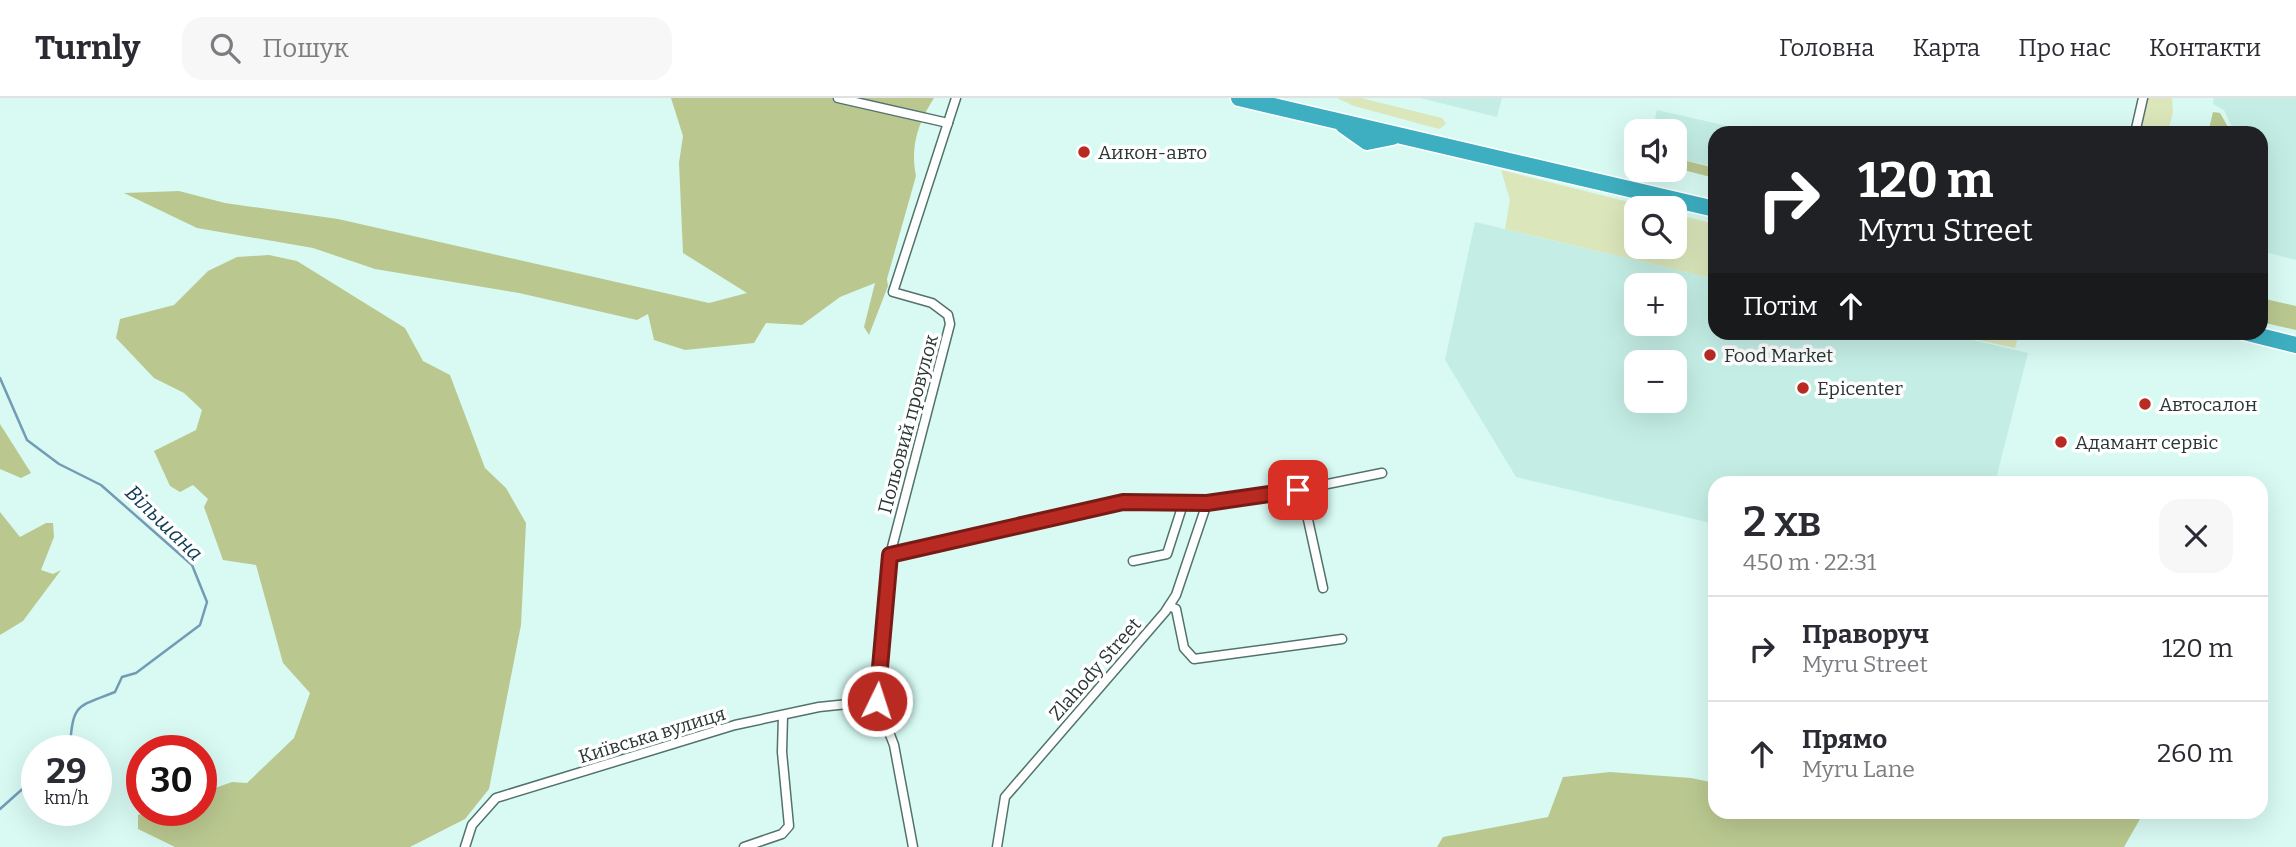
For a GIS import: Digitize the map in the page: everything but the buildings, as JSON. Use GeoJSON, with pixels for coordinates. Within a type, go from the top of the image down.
{"type":"FeatureCollection","features":[{"type":"Feature","properties":{"kind":"highway"},"geometry":{"type":"LineString","coordinates":[[1239,98],[1328,119],[1367,142],[1390,137],[1410,138],[1708,207]]}},
{"type":"Feature","properties":{"kind":"highway"},"geometry":{"type":"LineString","coordinates":[[2268,337],[2293,343]]}},
{"type":"Feature","properties":{"kind":"street"},"geometry":{"type":"LineString","coordinates":[[838,98],[948,123]]}},
{"type":"Feature","properties":{"kind":"street","name":"Польовий провулок"},"geometry":{"type":"LineString","coordinates":[[890,555],[950,324],[948,315],[932,303],[893,292],[956,98]]}},
{"type":"Feature","properties":{"kind":"street"},"geometry":{"type":"LineString","coordinates":[[2137,126],[2143,98]]}},
{"type":"Feature","properties":{"kind":"street"},"geometry":{"type":"LineString","coordinates":[[913,847],[902,779],[883,709],[877,701],[890,555],[1123,502],[1207,503],[1298,490],[1382,473]]}},
{"type":"Feature","properties":{"kind":"street"},"geometry":{"type":"LineString","coordinates":[[1298,490],[1305,506],[1323,588]]}},
{"type":"Feature","properties":{"kind":"street"},"geometry":{"type":"LineString","coordinates":[[1132,561],[1167,554],[1184,501]]}},
{"type":"Feature","properties":{"kind":"street","name":"Zlahody Street"},"geometry":{"type":"LineString","coordinates":[[997,847],[1005,797],[1169,606],[1207,503]]}},
{"type":"Feature","properties":{"kind":"street"},"geometry":{"type":"LineString","coordinates":[[1169,606],[1176,609],[1184,648],[1194,659],[1342,639]]}},
{"type":"Feature","properties":{"kind":"street","name":"Київська вулиця"},"geometry":{"type":"LineString","coordinates":[[465,847],[472,825],[496,798],[735,725],[877,701]]}},
{"type":"Feature","properties":{"kind":"street"},"geometry":{"type":"LineString","coordinates":[[744,847],[782,834],[789,826],[782,752],[783,715]]}},
{"type":"Feature","properties":{"kind":"shaded area"},"geometry":{"type":"Polygon","coordinates":[[[1337,98],[1361,98],[1442,118],[1446,124],[1439,129],[1354,106],[1337,98]]]}},
{"type":"Feature","properties":{"kind":"shaded area"},"geometry":{"type":"Polygon","coordinates":[[[1420,98],[1502,98],[1497,117],[1420,98]]]}},
{"type":"Feature","properties":{"kind":"shaded area"},"geometry":{"type":"Polygon","coordinates":[[[2148,98],[2172,98],[2173,112],[2170,126],[2142,126],[2148,98]]]}},
{"type":"Feature","properties":{"kind":"shaded area"},"geometry":{"type":"Polygon","coordinates":[[[2214,98],[2296,98],[2296,260],[2268,253],[2268,126],[2232,126],[2224,110],[2213,104],[2214,98]]]}},
{"type":"Feature","properties":{"kind":"shaded area"},"geometry":{"type":"Polygon","coordinates":[[[1657,110],[1727,126],[1708,126],[1708,165],[1687,161],[1687,119],[1655,119],[1657,110]]]}},
{"type":"Feature","properties":{"kind":"shaded area"},"geometry":{"type":"Polygon","coordinates":[[[1501,170],[1624,201],[1624,257],[1505,229],[1510,200],[1501,170]]]}},
{"type":"Feature","properties":{"kind":"shaded area"},"geometry":{"type":"Polygon","coordinates":[[[1687,217],[1708,222],[1708,277],[1631,259],[1687,259],[1687,217]]]}},
{"type":"Feature","properties":{"kind":"shaded area"},"geometry":{"type":"Polygon","coordinates":[[[1475,222],[1708,277],[1708,340],[1973,340],[2028,353],[1997,476],[1708,476],[1708,522],[1516,477],[1445,360],[1475,222]]]}},
{"type":"Feature","properties":{"kind":"shaded area"},"geometry":{"type":"Polygon","coordinates":[[[1979,340],[2017,340],[2015,348],[1979,340]]]}},
{"type":"Feature","properties":{"kind":"green space"},"geometry":{"type":"Polygon","coordinates":[[[671,98],[934,98],[917,135],[914,155],[916,176],[887,279],[888,286],[869,335],[864,327],[875,283],[840,297],[802,325],[766,323],[754,343],[685,350],[654,340],[648,314],[637,320],[519,293],[375,269],[313,248],[197,228],[124,193],[179,191],[225,203],[338,219],[709,303],[747,293],[683,253],[679,163],[683,136],[671,98]]]}},
{"type":"Feature","properties":{"kind":"green space"},"geometry":{"type":"Polygon","coordinates":[[[2213,112],[2220,113],[2227,126],[2210,126],[2213,112]]]}},
{"type":"Feature","properties":{"kind":"green space"},"geometry":{"type":"Polygon","coordinates":[[[1687,161],[1708,166],[1708,176],[1687,171],[1687,161]]]}},
{"type":"Feature","properties":{"kind":"green space"},"geometry":{"type":"Polygon","coordinates":[[[269,255],[297,261],[405,328],[423,361],[450,375],[485,468],[506,488],[526,523],[521,625],[489,789],[465,819],[410,847],[175,847],[138,829],[138,826],[217,826],[217,787],[232,782],[247,783],[294,738],[310,693],[283,663],[256,565],[223,560],[204,507],[208,499],[193,485],[180,492],[170,486],[154,451],[196,430],[202,410],[184,393],[154,378],[116,338],[120,319],[174,305],[208,271],[237,257],[269,255]]]}},
{"type":"Feature","properties":{"kind":"green space"},"geometry":{"type":"Polygon","coordinates":[[[2268,300],[2296,306],[2296,330],[2268,324],[2268,300]]]}},
{"type":"Feature","properties":{"kind":"green space"},"geometry":{"type":"Polygon","coordinates":[[[0,424],[31,473],[21,478],[0,469],[0,424]]]}},
{"type":"Feature","properties":{"kind":"green space"},"geometry":{"type":"Polygon","coordinates":[[[0,512],[20,537],[46,523],[53,523],[54,537],[41,570],[53,574],[61,570],[23,621],[0,635],[0,512]]]}},
{"type":"Feature","properties":{"kind":"green space"},"geometry":{"type":"Polygon","coordinates":[[[1610,772],[1708,782],[1708,819],[2140,819],[2124,847],[1437,847],[1443,837],[1548,817],[1563,777],[1610,772]]]}},
{"type":"Feature","properties":{"kind":"waterway","name":"Вільшана"},"geometry":{"type":"LineString","coordinates":[[0,378],[27,440],[59,464],[101,485],[192,565],[207,602],[200,625],[136,673],[122,677],[115,692],[79,708],[71,735]]}},
{"type":"Feature","properties":{"kind":"waterway","name":"Вільшана"},"geometry":{"type":"LineString","coordinates":[[0,809],[21,790]]}},
{"type":"Feature","properties":{"kind":"place","name":"Аикон-авто"},"geometry":{"type":"Point","coordinates":[1084,152]}},
{"type":"Feature","properties":{"kind":"place","name":"Food Market"},"geometry":{"type":"Point","coordinates":[1710,355]}},
{"type":"Feature","properties":{"kind":"place","name":"Epicenter"},"geometry":{"type":"Point","coordinates":[1803,388]}},
{"type":"Feature","properties":{"kind":"place","name":"Автосалон"},"geometry":{"type":"Point","coordinates":[2145,404]}},
{"type":"Feature","properties":{"kind":"place","name":"Адамант сервіс"},"geometry":{"type":"Point","coordinates":[2061,442]}},
{"type":"Feature","properties":{"kind":"route"},"geometry":{"type":"LineString","coordinates":[[877,701],[890,555],[1123,502],[1207,503],[1253,499],[1298,490]]}}]}
